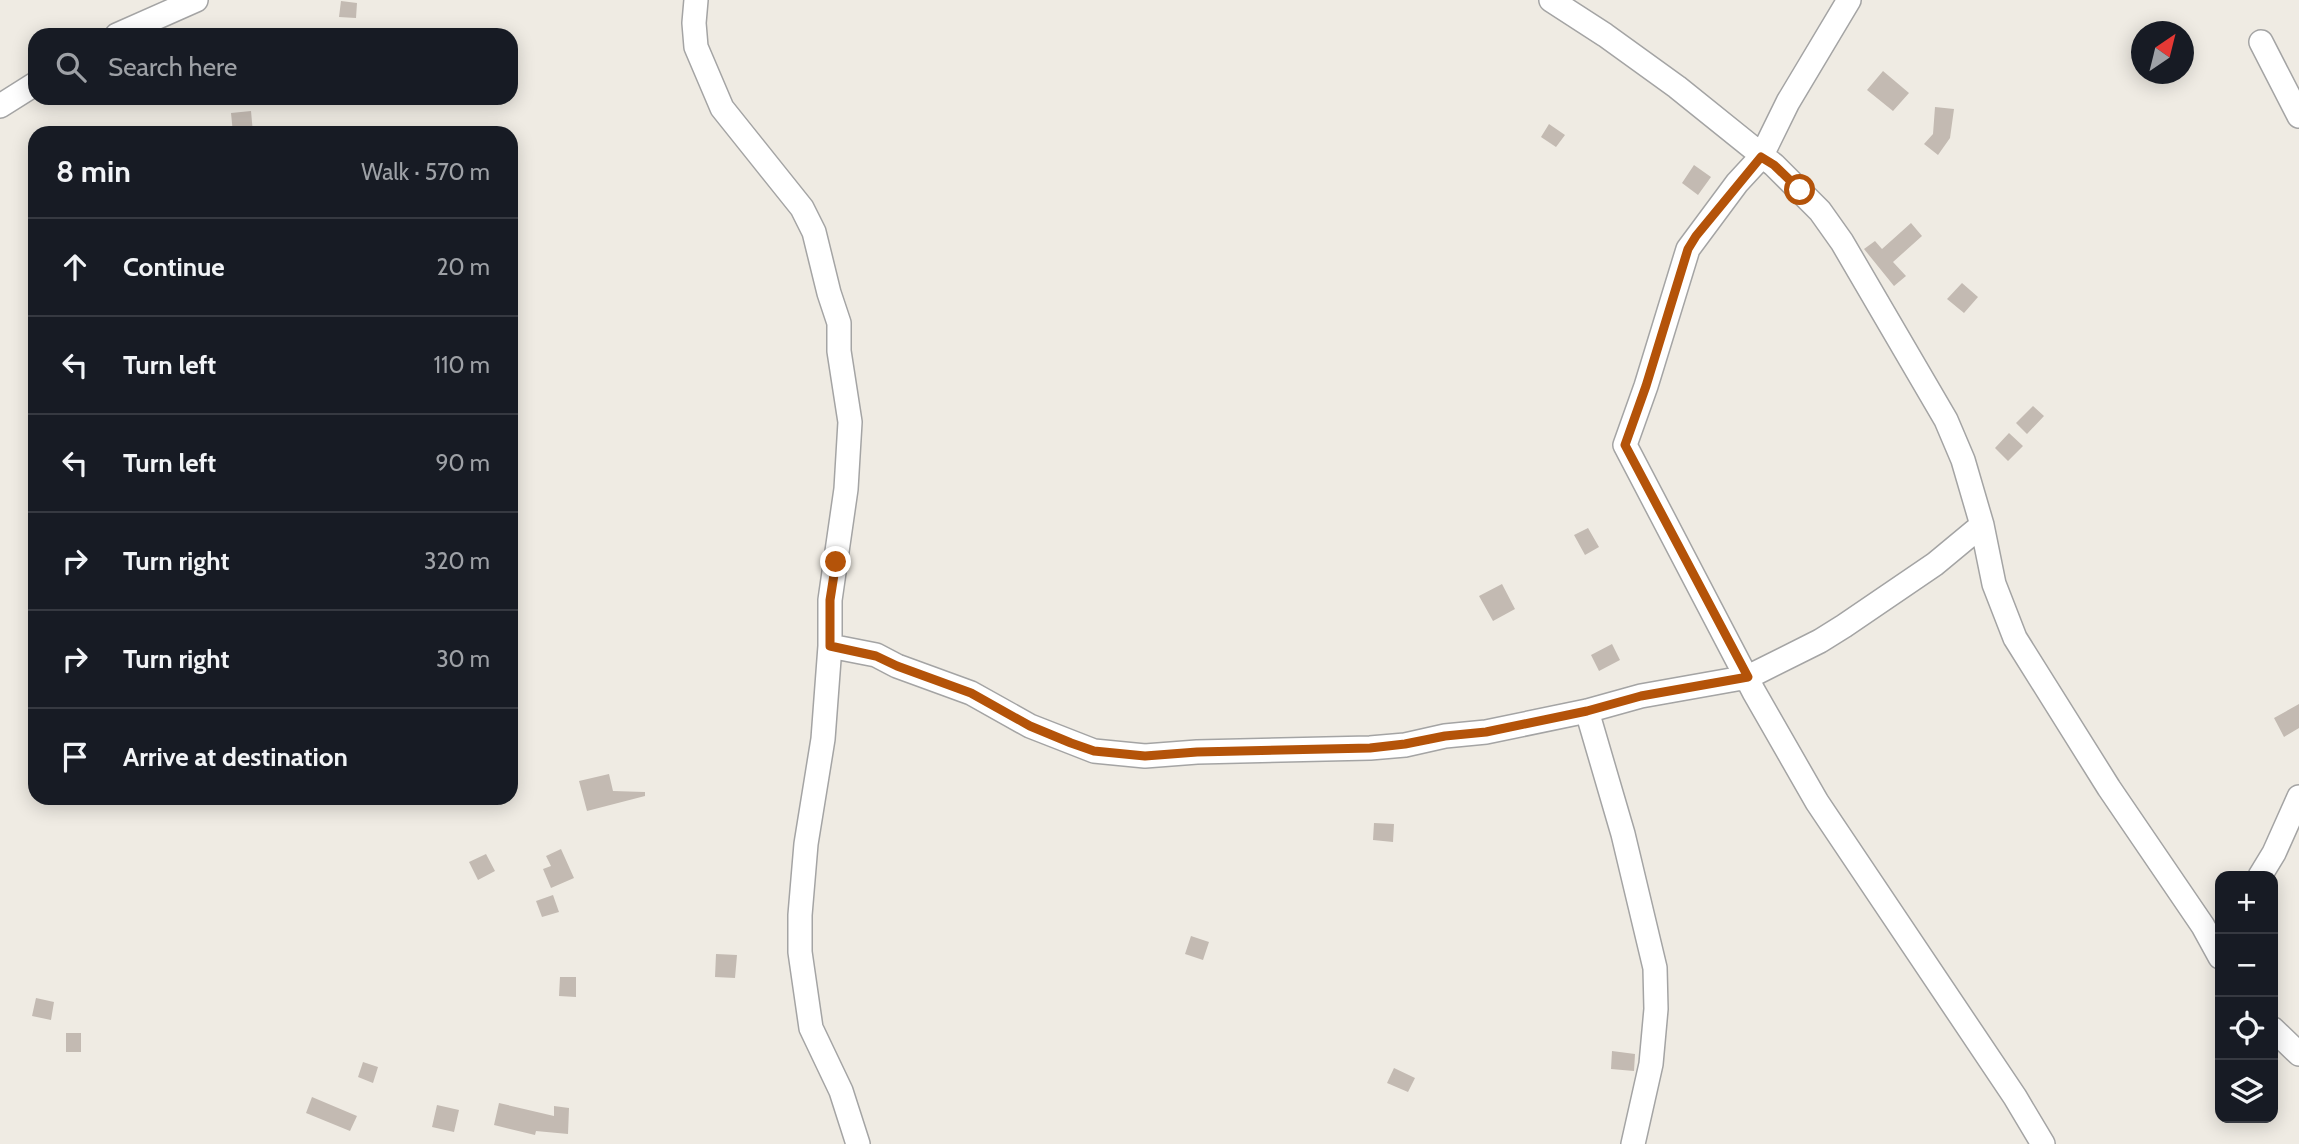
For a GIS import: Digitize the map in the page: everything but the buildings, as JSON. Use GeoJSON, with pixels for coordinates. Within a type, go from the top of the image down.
{"type":"FeatureCollection","features":[{"type":"Feature","properties":{"kind":"street"},"geometry":{"type":"LineString","coordinates":[[133,28],[196,0]]}},
{"type":"Feature","properties":{"kind":"street"},"geometry":{"type":"LineString","coordinates":[[696,0],[696,47],[722,108],[803,208],[814,232],[839,323],[839,351],[850,422],[846,489],[830,600],[830,646],[823,739],[806,844],[800,952],[811,1028],[841,1091],[858,1144]]}},
{"type":"Feature","properties":{"kind":"street"},"geometry":{"type":"LineString","coordinates":[[1551,0],[1677,87],[1774,165],[1820,211],[1881,306],[1946,420],[1963,460],[1982,525],[1994,584],[2021,649],[2109,789],[2211,924]]}},
{"type":"Feature","properties":{"kind":"street"},"geometry":{"type":"LineString","coordinates":[[1849,0],[1788,102],[1761,157],[1737,183],[1688,249],[1625,445],[1781,740],[1817,802],[2015,1097],[2043,1144]]}},
{"type":"Feature","properties":{"kind":"street"},"geometry":{"type":"LineString","coordinates":[[2261,42],[2299,116]]}},
{"type":"Feature","properties":{"kind":"street"},"geometry":{"type":"LineString","coordinates":[[0,106],[28,88]]}},
{"type":"Feature","properties":{"kind":"street"},"geometry":{"type":"LineString","coordinates":[[830,646],[876,656],[971,693],[1030,726],[1094,751],[1145,756],[1197,752],[1370,748],[1486,732],[1587,711],[1641,696],[1748,677],[1844,626],[1935,564],[1982,525]]}},
{"type":"Feature","properties":{"kind":"street"},"geometry":{"type":"LineString","coordinates":[[1587,711],[1623,834],[1655,968],[1656,1009],[1651,1064],[1633,1144]]}},
{"type":"Feature","properties":{"kind":"street"},"geometry":{"type":"LineString","coordinates":[[2263,871],[2299,797]]}},
{"type":"Feature","properties":{"kind":"street"},"geometry":{"type":"LineString","coordinates":[[2278,1034],[2299,1054]]}},
{"type":"Feature","properties":{"kind":"route"},"geometry":{"type":"LineString","coordinates":[[836,562],[830,600],[830,646],[876,656],[971,693],[1030,726],[1071,743],[1094,751],[1117,754],[1145,756],[1197,752],[1370,748],[1405,744],[1486,732],[1587,711],[1641,696],[1748,677],[1625,445],[1688,249],[1696,236],[1761,157],[1774,165],[1800,190]]}}]}
